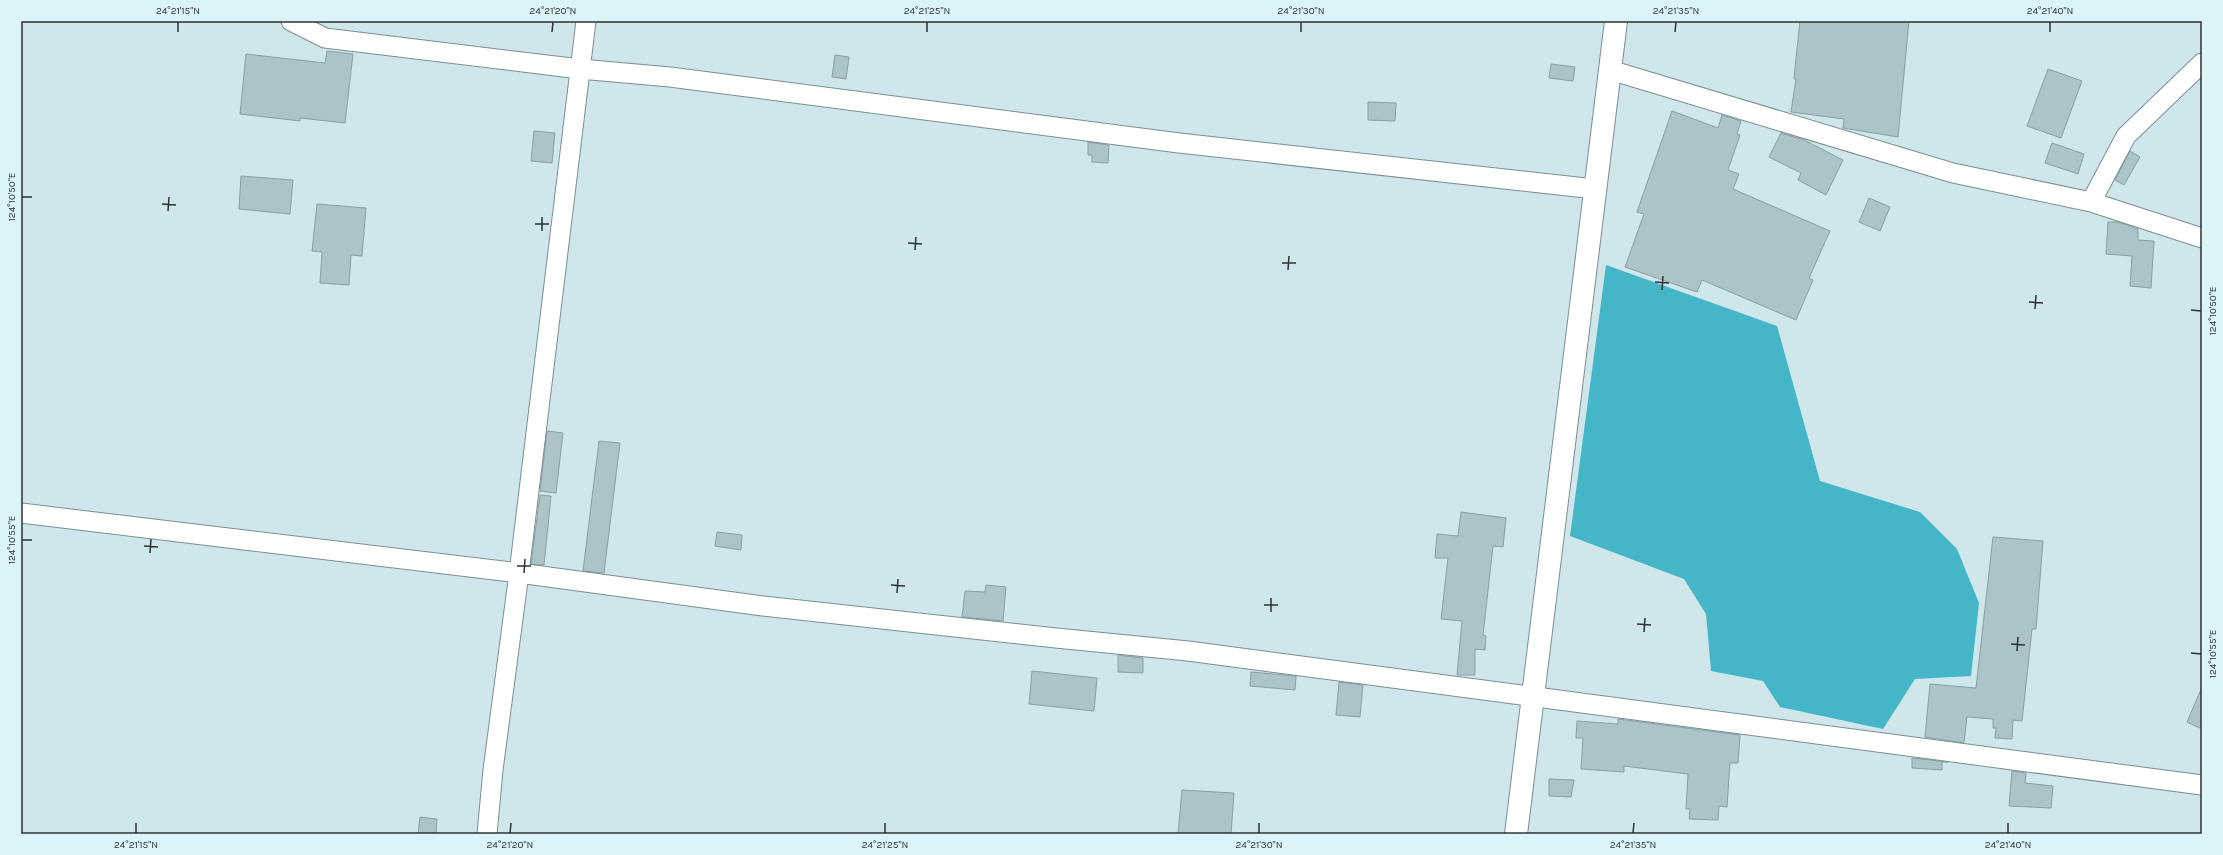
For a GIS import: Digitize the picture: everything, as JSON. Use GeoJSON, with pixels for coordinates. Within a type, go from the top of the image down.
{"type":"FeatureCollection","features":[{"type":"Feature","properties":{"kind":"street"},"geometry":{"type":"LineString","coordinates":[[291,21],[325,38],[580,69],[670,77],[1179,143],[1594,189]]}},
{"type":"Feature","properties":{"kind":"street"},"geometry":{"type":"LineString","coordinates":[[487,834],[493,770],[519,572],[548,321],[586,21]]}},
{"type":"Feature","properties":{"kind":"street"},"geometry":{"type":"LineString","coordinates":[[1516,834],[1594,189],[1616,21]]}},
{"type":"Feature","properties":{"kind":"street"},"geometry":{"type":"LineString","coordinates":[[2091,202],[2126,136],[2202,63]]}},
{"type":"Feature","properties":{"kind":"street"},"geometry":{"type":"LineString","coordinates":[[1610,70],[1953,173],[2091,202],[2202,238]]}},
{"type":"Feature","properties":{"kind":"street"},"geometry":{"type":"LineString","coordinates":[[21,513],[519,572],[763,606],[1048,638],[1188,650],[2202,785]]}},
{"type":"Feature","properties":{"kind":"shaded area"},"geometry":{"type":"Polygon","coordinates":[[[1606,265],[1777,326],[1820,481],[1920,512],[1957,549],[1979,603],[1971,676],[1915,679],[1883,729],[1780,707],[1763,681],[1711,671],[1706,614],[1684,579],[1570,536],[1606,265]]]}},
{"type":"Feature","properties":{"kind":"building"},"geometry":{"type":"Polygon","coordinates":[[[1800,21],[1909,21],[1898,137],[1843,128],[1844,119],[1791,112],[1796,79],[1794,79],[1800,21]]]}},
{"type":"Feature","properties":{"kind":"building"},"geometry":{"type":"Polygon","coordinates":[[[327,51],[353,54],[345,123],[300,118],[300,121],[240,114],[246,54],[325,63],[327,51]]]}},
{"type":"Feature","properties":{"kind":"building"},"geometry":{"type":"Polygon","coordinates":[[[835,55],[849,57],[846,79],[832,77],[835,55]]]}},
{"type":"Feature","properties":{"kind":"building"},"geometry":{"type":"Polygon","coordinates":[[[1551,64],[1575,67],[1573,81],[1549,78],[1551,64]]]}},
{"type":"Feature","properties":{"kind":"building"},"geometry":{"type":"Polygon","coordinates":[[[2048,69],[2082,81],[2061,138],[2027,126],[2048,69]]]}},
{"type":"Feature","properties":{"kind":"building"},"geometry":{"type":"Polygon","coordinates":[[[1368,102],[1396,103],[1395,121],[1368,120],[1368,102]]]}},
{"type":"Feature","properties":{"kind":"building"},"geometry":{"type":"Polygon","coordinates":[[[1672,111],[1718,128],[1722,115],[1741,121],[1737,134],[1740,135],[1728,170],[1739,174],[1733,189],[1830,231],[1809,278],[1813,280],[1796,320],[1702,280],[1697,292],[1625,267],[1644,214],[1637,212],[1672,111]]]}},
{"type":"Feature","properties":{"kind":"building"},"geometry":{"type":"Polygon","coordinates":[[[534,131],[555,133],[552,163],[531,161],[534,131]]]}},
{"type":"Feature","properties":{"kind":"building"},"geometry":{"type":"Polygon","coordinates":[[[1781,133],[1804,140],[1843,160],[1826,195],[1798,180],[1801,173],[1769,157],[1781,133]]]}},
{"type":"Feature","properties":{"kind":"building"},"geometry":{"type":"Polygon","coordinates":[[[1088,142],[1109,145],[1108,163],[1092,162],[1092,155],[1088,155],[1088,142]]]}},
{"type":"Feature","properties":{"kind":"building"},"geometry":{"type":"Polygon","coordinates":[[[2052,143],[2084,154],[2078,174],[2045,163],[2052,143]]]}},
{"type":"Feature","properties":{"kind":"building"},"geometry":{"type":"Polygon","coordinates":[[[2130,151],[2140,157],[2124,185],[2115,180],[2130,151]]]}},
{"type":"Feature","properties":{"kind":"building"},"geometry":{"type":"Polygon","coordinates":[[[241,176],[293,180],[290,214],[239,209],[241,176]]]}},
{"type":"Feature","properties":{"kind":"building"},"geometry":{"type":"Polygon","coordinates":[[[1869,198],[1890,207],[1880,231],[1859,222],[1869,198]]]}},
{"type":"Feature","properties":{"kind":"building"},"geometry":{"type":"Polygon","coordinates":[[[317,204],[366,208],[362,256],[351,255],[349,285],[320,283],[322,252],[312,251],[317,204]]]}},
{"type":"Feature","properties":{"kind":"building"},"geometry":{"type":"Polygon","coordinates":[[[2108,222],[2118,222],[2138,229],[2138,240],[2154,241],[2151,288],[2130,286],[2132,256],[2106,254],[2108,222]]]}},
{"type":"Feature","properties":{"kind":"building"},"geometry":{"type":"Polygon","coordinates":[[[547,431],[563,433],[556,493],[540,491],[547,431]]]}},
{"type":"Feature","properties":{"kind":"building"},"geometry":{"type":"Polygon","coordinates":[[[599,441],[620,443],[604,573],[583,571],[599,441]]]}},
{"type":"Feature","properties":{"kind":"building"},"geometry":{"type":"Polygon","coordinates":[[[540,495],[551,496],[544,565],[531,564],[540,495]]]}},
{"type":"Feature","properties":{"kind":"building"},"geometry":{"type":"Polygon","coordinates":[[[1461,512],[1506,518],[1503,547],[1493,546],[1483,635],[1486,636],[1485,650],[1475,649],[1475,675],[1457,675],[1462,621],[1441,619],[1448,558],[1435,558],[1437,534],[1458,536],[1461,512]]]}},
{"type":"Feature","properties":{"kind":"building"},"geometry":{"type":"Polygon","coordinates":[[[717,532],[742,535],[741,550],[715,546],[717,532]]]}},
{"type":"Feature","properties":{"kind":"building"},"geometry":{"type":"Polygon","coordinates":[[[1993,537],[2043,541],[2036,629],[2032,629],[2022,721],[2013,720],[2012,739],[1995,738],[1996,728],[1993,728],[1993,719],[1967,717],[1964,743],[1925,737],[1930,684],[1976,688],[1993,537]]]}},
{"type":"Feature","properties":{"kind":"building"},"geometry":{"type":"Polygon","coordinates":[[[986,585],[1006,587],[1003,621],[962,617],[965,591],[985,592],[986,585]]]}},
{"type":"Feature","properties":{"kind":"building"},"geometry":{"type":"Polygon","coordinates":[[[1118,655],[1143,658],[1143,673],[1118,672],[1118,655]]]}},
{"type":"Feature","properties":{"kind":"building"},"geometry":{"type":"Polygon","coordinates":[[[1032,671],[1097,678],[1094,711],[1029,704],[1032,671]]]}},
{"type":"Feature","properties":{"kind":"building"},"geometry":{"type":"Polygon","coordinates":[[[1251,672],[1296,676],[1295,690],[1250,686],[1251,672]]]}},
{"type":"Feature","properties":{"kind":"building"},"geometry":{"type":"Polygon","coordinates":[[[1339,682],[1363,685],[1360,717],[1336,715],[1339,682]]]}},
{"type":"Feature","properties":{"kind":"building"},"geometry":{"type":"Polygon","coordinates":[[[2202,687],[2202,729],[2187,722],[2202,687]]]}},
{"type":"Feature","properties":{"kind":"building"},"geometry":{"type":"Polygon","coordinates":[[[1618,719],[1740,735],[1738,763],[1730,763],[1727,807],[1719,806],[1718,820],[1689,819],[1690,809],[1686,809],[1688,774],[1624,766],[1624,772],[1581,769],[1583,738],[1576,738],[1577,721],[1618,724],[1618,719]]]}},
{"type":"Feature","properties":{"kind":"building"},"geometry":{"type":"Polygon","coordinates":[[[1912,758],[1948,762],[1942,762],[1942,770],[1912,768],[1912,758]]]}},
{"type":"Feature","properties":{"kind":"building"},"geometry":{"type":"Polygon","coordinates":[[[2012,771],[2026,773],[2025,783],[2053,786],[2051,808],[2009,806],[2012,771]]]}},
{"type":"Feature","properties":{"kind":"building"},"geometry":{"type":"Polygon","coordinates":[[[1549,779],[1574,780],[1571,797],[1549,796],[1549,779]]]}},
{"type":"Feature","properties":{"kind":"building"},"geometry":{"type":"Polygon","coordinates":[[[1182,790],[1234,793],[1231,834],[1178,834],[1182,790]]]}},
{"type":"Feature","properties":{"kind":"building"},"geometry":{"type":"Polygon","coordinates":[[[420,817],[437,819],[436,834],[418,834],[420,817]]]}}]}
